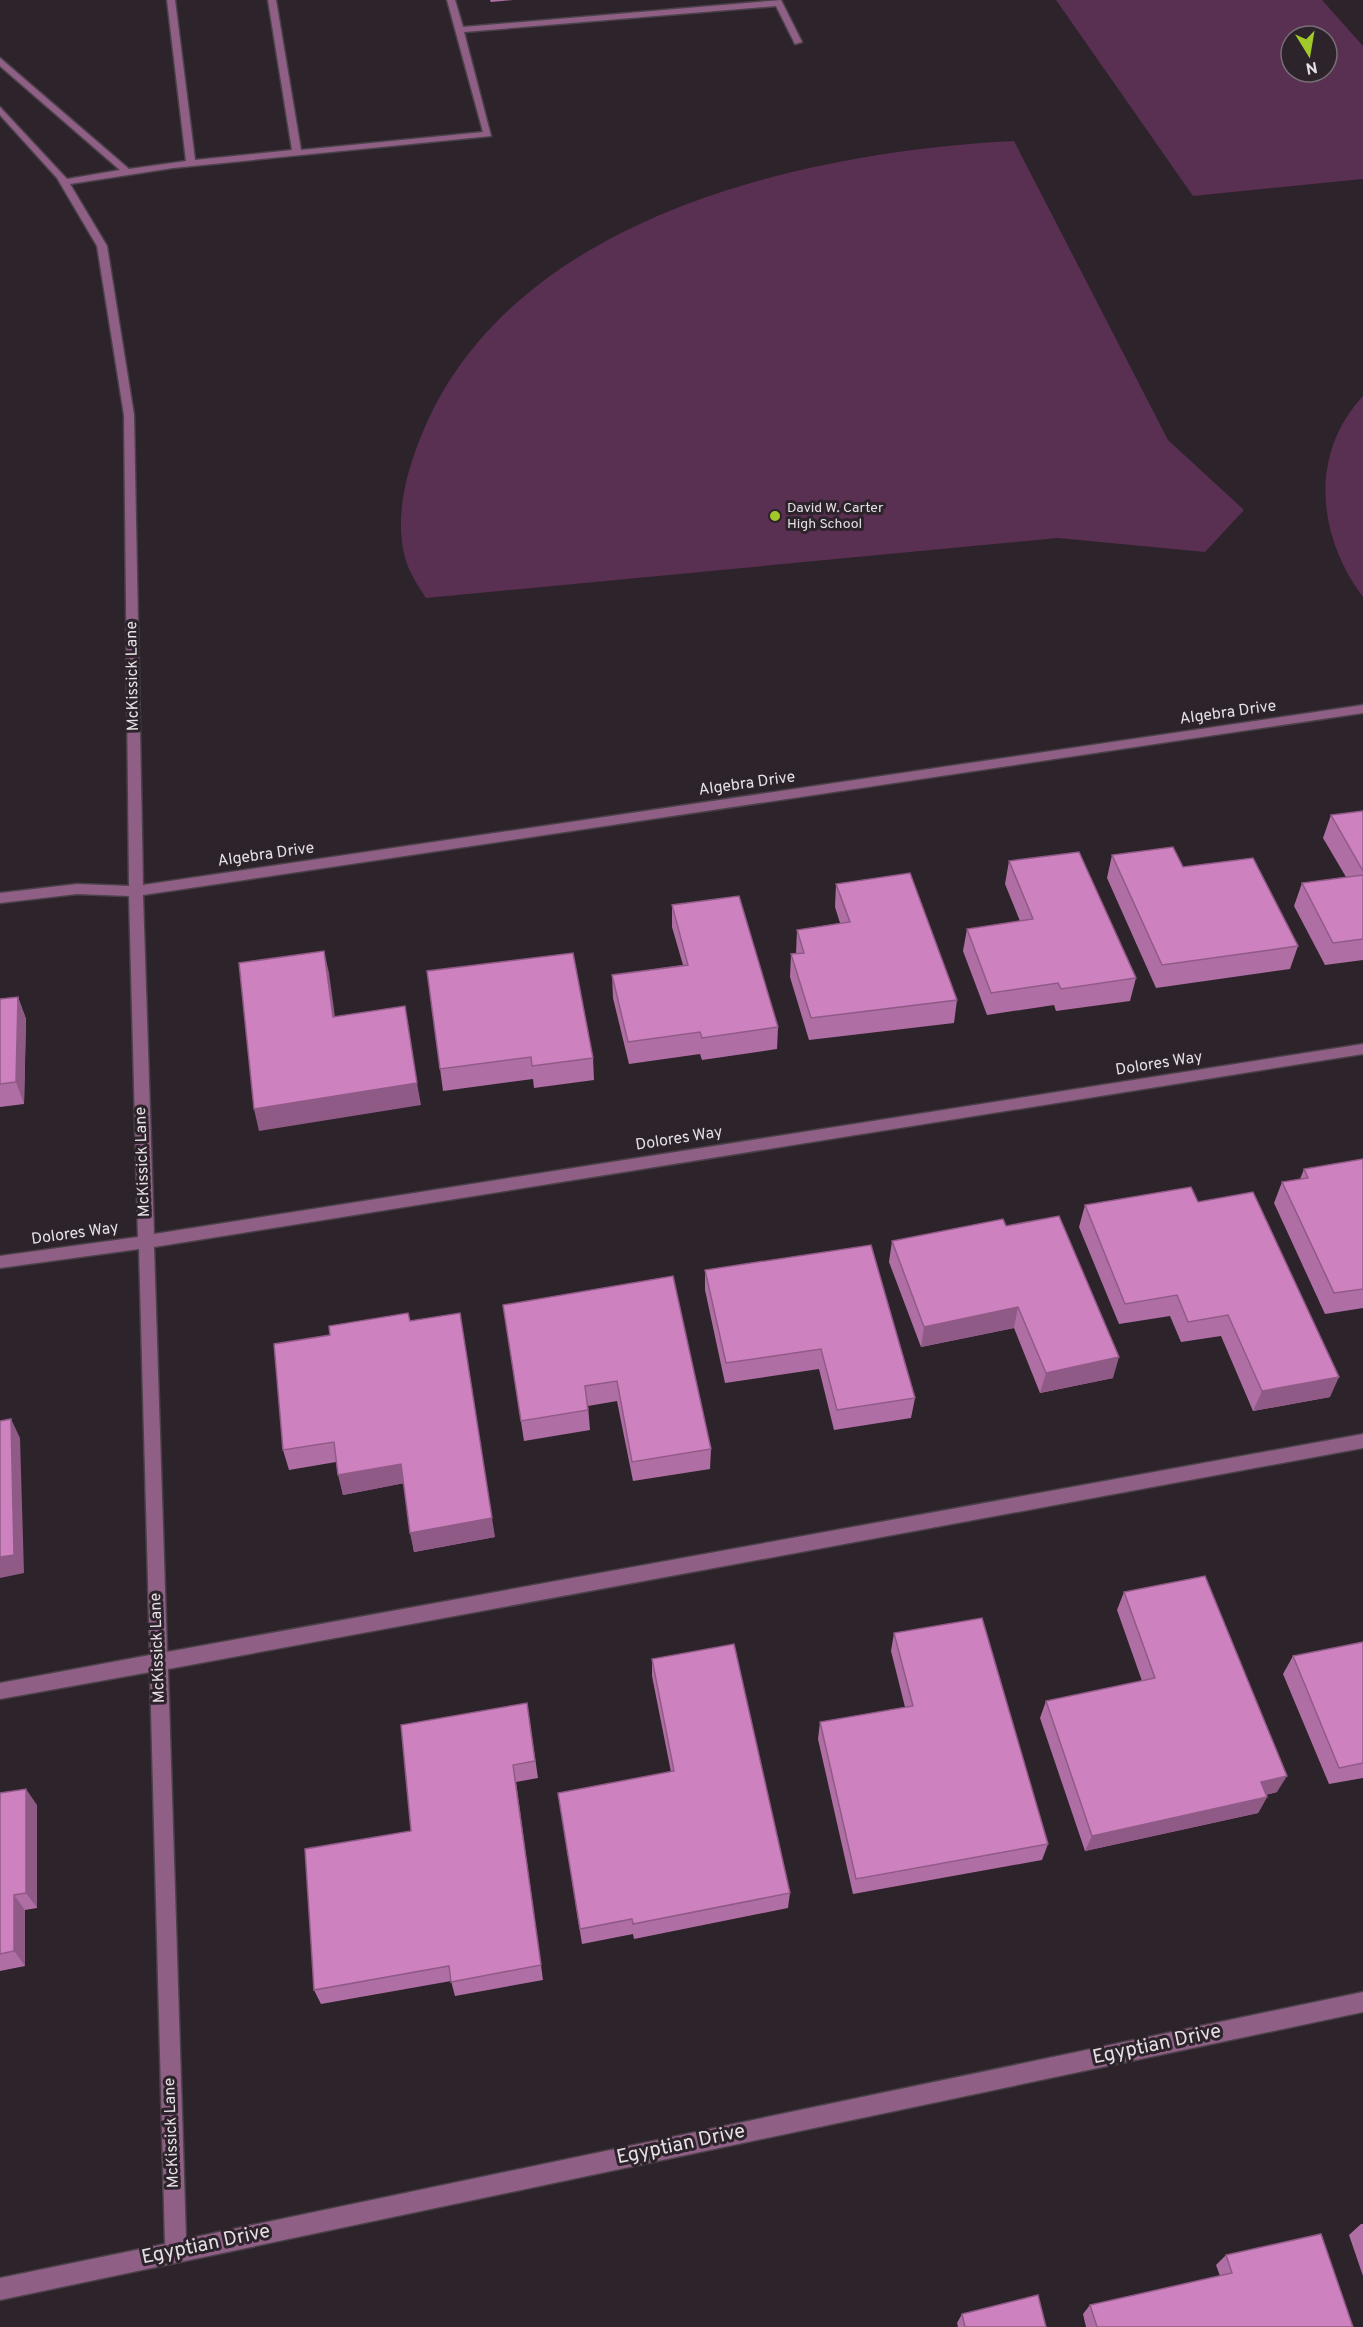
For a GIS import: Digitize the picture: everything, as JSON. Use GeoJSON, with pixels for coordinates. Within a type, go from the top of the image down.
{"type":"FeatureCollection","features":[{"type":"Feature","properties":{"kind":"street"},"geometry":{"type":"LineString","coordinates":[[171,0],[191,163]]}},
{"type":"Feature","properties":{"kind":"street"},"geometry":{"type":"LineString","coordinates":[[272,0],[297,152]]}},
{"type":"Feature","properties":{"kind":"street"},"geometry":{"type":"LineString","coordinates":[[64,182],[191,163],[488,134],[451,0]]}},
{"type":"Feature","properties":{"kind":"street"},"geometry":{"type":"LineString","coordinates":[[459,30],[778,2],[798,42]]}},
{"type":"Feature","properties":{"kind":"street"},"geometry":{"type":"LineString","coordinates":[[0,61],[126,171]]}},
{"type":"Feature","properties":{"kind":"street","name":"McKissick Lane"},"geometry":{"type":"LineString","coordinates":[[0,110],[64,182],[102,246],[129,415],[136,891],[176,2251]]}},
{"type":"Feature","properties":{"kind":"street","name":"Algebra Drive"},"geometry":{"type":"LineString","coordinates":[[0,898],[77,889],[136,891],[1363,709]]}},
{"type":"Feature","properties":{"kind":"street","name":"Dolores Way"},"geometry":{"type":"LineString","coordinates":[[0,1262],[146,1242],[1363,1049]]}},
{"type":"Feature","properties":{"kind":"street"},"geometry":{"type":"LineString","coordinates":[[0,1691],[1363,1441]]}},
{"type":"Feature","properties":{"kind":"street","name":"Egyptian Drive"},"geometry":{"type":"LineString","coordinates":[[0,2289],[1363,2002]]}},
{"type":"Feature","properties":{"kind":"shaded area"},"geometry":{"type":"Polygon","coordinates":[[[1056,0],[1322,0],[1363,46],[1363,179],[1193,196],[1056,0]]]}},
{"type":"Feature","properties":{"kind":"shaded area"},"geometry":{"type":"Polygon","coordinates":[[[1014,141],[1168,440],[1244,510],[1205,552],[1058,538],[426,598],[410,571],[401,538],[402,502],[410,466],[422,434],[464,359],[522,298],[593,248],[672,210],[757,181],[845,161],[932,148],[1014,141]]]}},
{"type":"Feature","properties":{"kind":"shaded area"},"geometry":{"type":"Polygon","coordinates":[[[1363,396],[1363,597],[1336,548],[1329,522],[1326,495],[1327,469],[1334,443],[1346,419],[1363,396]]]}},
{"type":"Feature","properties":{"kind":"building"},"geometry":{"type":"Polygon","coordinates":[[[1363,811],[1363,871],[1331,815],[1363,811]]]}},
{"type":"Feature","properties":{"kind":"building"},"geometry":{"type":"Polygon","coordinates":[[[1173,847],[1183,867],[1253,858],[1298,946],[1162,965],[1112,855],[1173,847]]]}},
{"type":"Feature","properties":{"kind":"building"},"geometry":{"type":"Polygon","coordinates":[[[1079,852],[1136,978],[1061,989],[1058,983],[991,993],[967,929],[1033,919],[1009,861],[1079,852]]]}},
{"type":"Feature","properties":{"kind":"building"},"geometry":{"type":"Polygon","coordinates":[[[910,873],[957,1000],[811,1018],[791,954],[804,953],[797,930],[850,922],[836,884],[910,873]]]}},
{"type":"Feature","properties":{"kind":"building"},"geometry":{"type":"Polygon","coordinates":[[[1363,875],[1363,939],[1333,943],[1302,883],[1363,875]]]}},
{"type":"Feature","properties":{"kind":"building"},"geometry":{"type":"Polygon","coordinates":[[[739,896],[778,1027],[702,1038],[700,1032],[628,1042],[612,975],[688,965],[672,905],[739,896]]]}},
{"type":"Feature","properties":{"kind":"building"},"geometry":{"type":"Polygon","coordinates":[[[324,951],[333,1017],[405,1006],[417,1083],[254,1109],[239,963],[324,951]]]}},
{"type":"Feature","properties":{"kind":"building"},"geometry":{"type":"Polygon","coordinates":[[[573,953],[593,1058],[532,1066],[531,1057],[440,1069],[427,971],[573,953]]]}},
{"type":"Feature","properties":{"kind":"building"},"geometry":{"type":"Polygon","coordinates":[[[18,997],[16,1082],[0,1084],[0,999],[18,997]]]}},
{"type":"Feature","properties":{"kind":"building"},"geometry":{"type":"Polygon","coordinates":[[[1363,1159],[1363,1289],[1334,1293],[1282,1182],[1308,1178],[1304,1169],[1363,1159]]]}},
{"type":"Feature","properties":{"kind":"building"},"geometry":{"type":"Polygon","coordinates":[[[1191,1187],[1198,1202],[1253,1192],[1339,1377],[1262,1391],[1228,1315],[1188,1322],[1177,1295],[1125,1304],[1085,1205],[1191,1187]]]}},
{"type":"Feature","properties":{"kind":"building"},"geometry":{"type":"Polygon","coordinates":[[[1059,1216],[1119,1357],[1046,1373],[1018,1307],[924,1327],[892,1241],[1003,1219],[1006,1226],[1059,1216]]]}},
{"type":"Feature","properties":{"kind":"building"},"geometry":{"type":"Polygon","coordinates":[[[871,1245],[915,1398],[837,1410],[821,1349],[726,1363],[705,1270],[871,1245]]]}},
{"type":"Feature","properties":{"kind":"building"},"geometry":{"type":"Polygon","coordinates":[[[673,1276],[711,1449],[632,1462],[617,1381],[585,1386],[588,1410],[521,1421],[503,1305],[673,1276]]]}},
{"type":"Feature","properties":{"kind":"building"},"geometry":{"type":"Polygon","coordinates":[[[408,1313],[410,1321],[460,1313],[492,1518],[410,1533],[401,1464],[338,1475],[334,1442],[283,1450],[274,1344],[330,1335],[329,1326],[408,1313]]]}},
{"type":"Feature","properties":{"kind":"building"},"geometry":{"type":"Polygon","coordinates":[[[11,1419],[14,1555],[0,1557],[0,1421],[11,1419]]]}},
{"type":"Feature","properties":{"kind":"building"},"geometry":{"type":"Polygon","coordinates":[[[1205,1576],[1287,1776],[1261,1782],[1267,1797],[1092,1836],[1046,1701],[1155,1678],[1124,1592],[1205,1576]]]}},
{"type":"Feature","properties":{"kind":"building"},"geometry":{"type":"Polygon","coordinates":[[[982,1618],[1048,1844],[856,1879],[820,1722],[913,1706],[894,1633],[982,1618]]]}},
{"type":"Feature","properties":{"kind":"building"},"geometry":{"type":"Polygon","coordinates":[[[1363,1642],[1363,1763],[1339,1768],[1293,1656],[1363,1642]]]}},
{"type":"Feature","properties":{"kind":"building"},"geometry":{"type":"Polygon","coordinates":[[[734,1644],[790,1893],[633,1924],[632,1919],[580,1929],[558,1793],[674,1771],[652,1659],[734,1644]]]}},
{"type":"Feature","properties":{"kind":"building"},"geometry":{"type":"Polygon","coordinates":[[[527,1703],[535,1761],[513,1765],[541,1965],[451,1982],[449,1966],[314,1990],[305,1849],[411,1831],[401,1725],[527,1703]]]}},
{"type":"Feature","properties":{"kind":"building"},"geometry":{"type":"Polygon","coordinates":[[[26,1789],[26,1893],[14,1895],[14,1951],[0,1954],[0,1793],[26,1789]]]}},
{"type":"Feature","properties":{"kind":"building"},"geometry":{"type":"Polygon","coordinates":[[[1321,2234],[1353,2327],[1097,2327],[1090,2305],[1232,2273],[1226,2255],[1321,2234]]]}},
{"type":"Feature","properties":{"kind":"building"},"geometry":{"type":"Polygon","coordinates":[[[1038,2295],[1046,2327],[965,2327],[962,2314],[1038,2295]]]}},
{"type":"Feature","properties":{"kind":"place","name":"David W. Carter High School"},"geometry":{"type":"Point","coordinates":[775,516]}}]}
